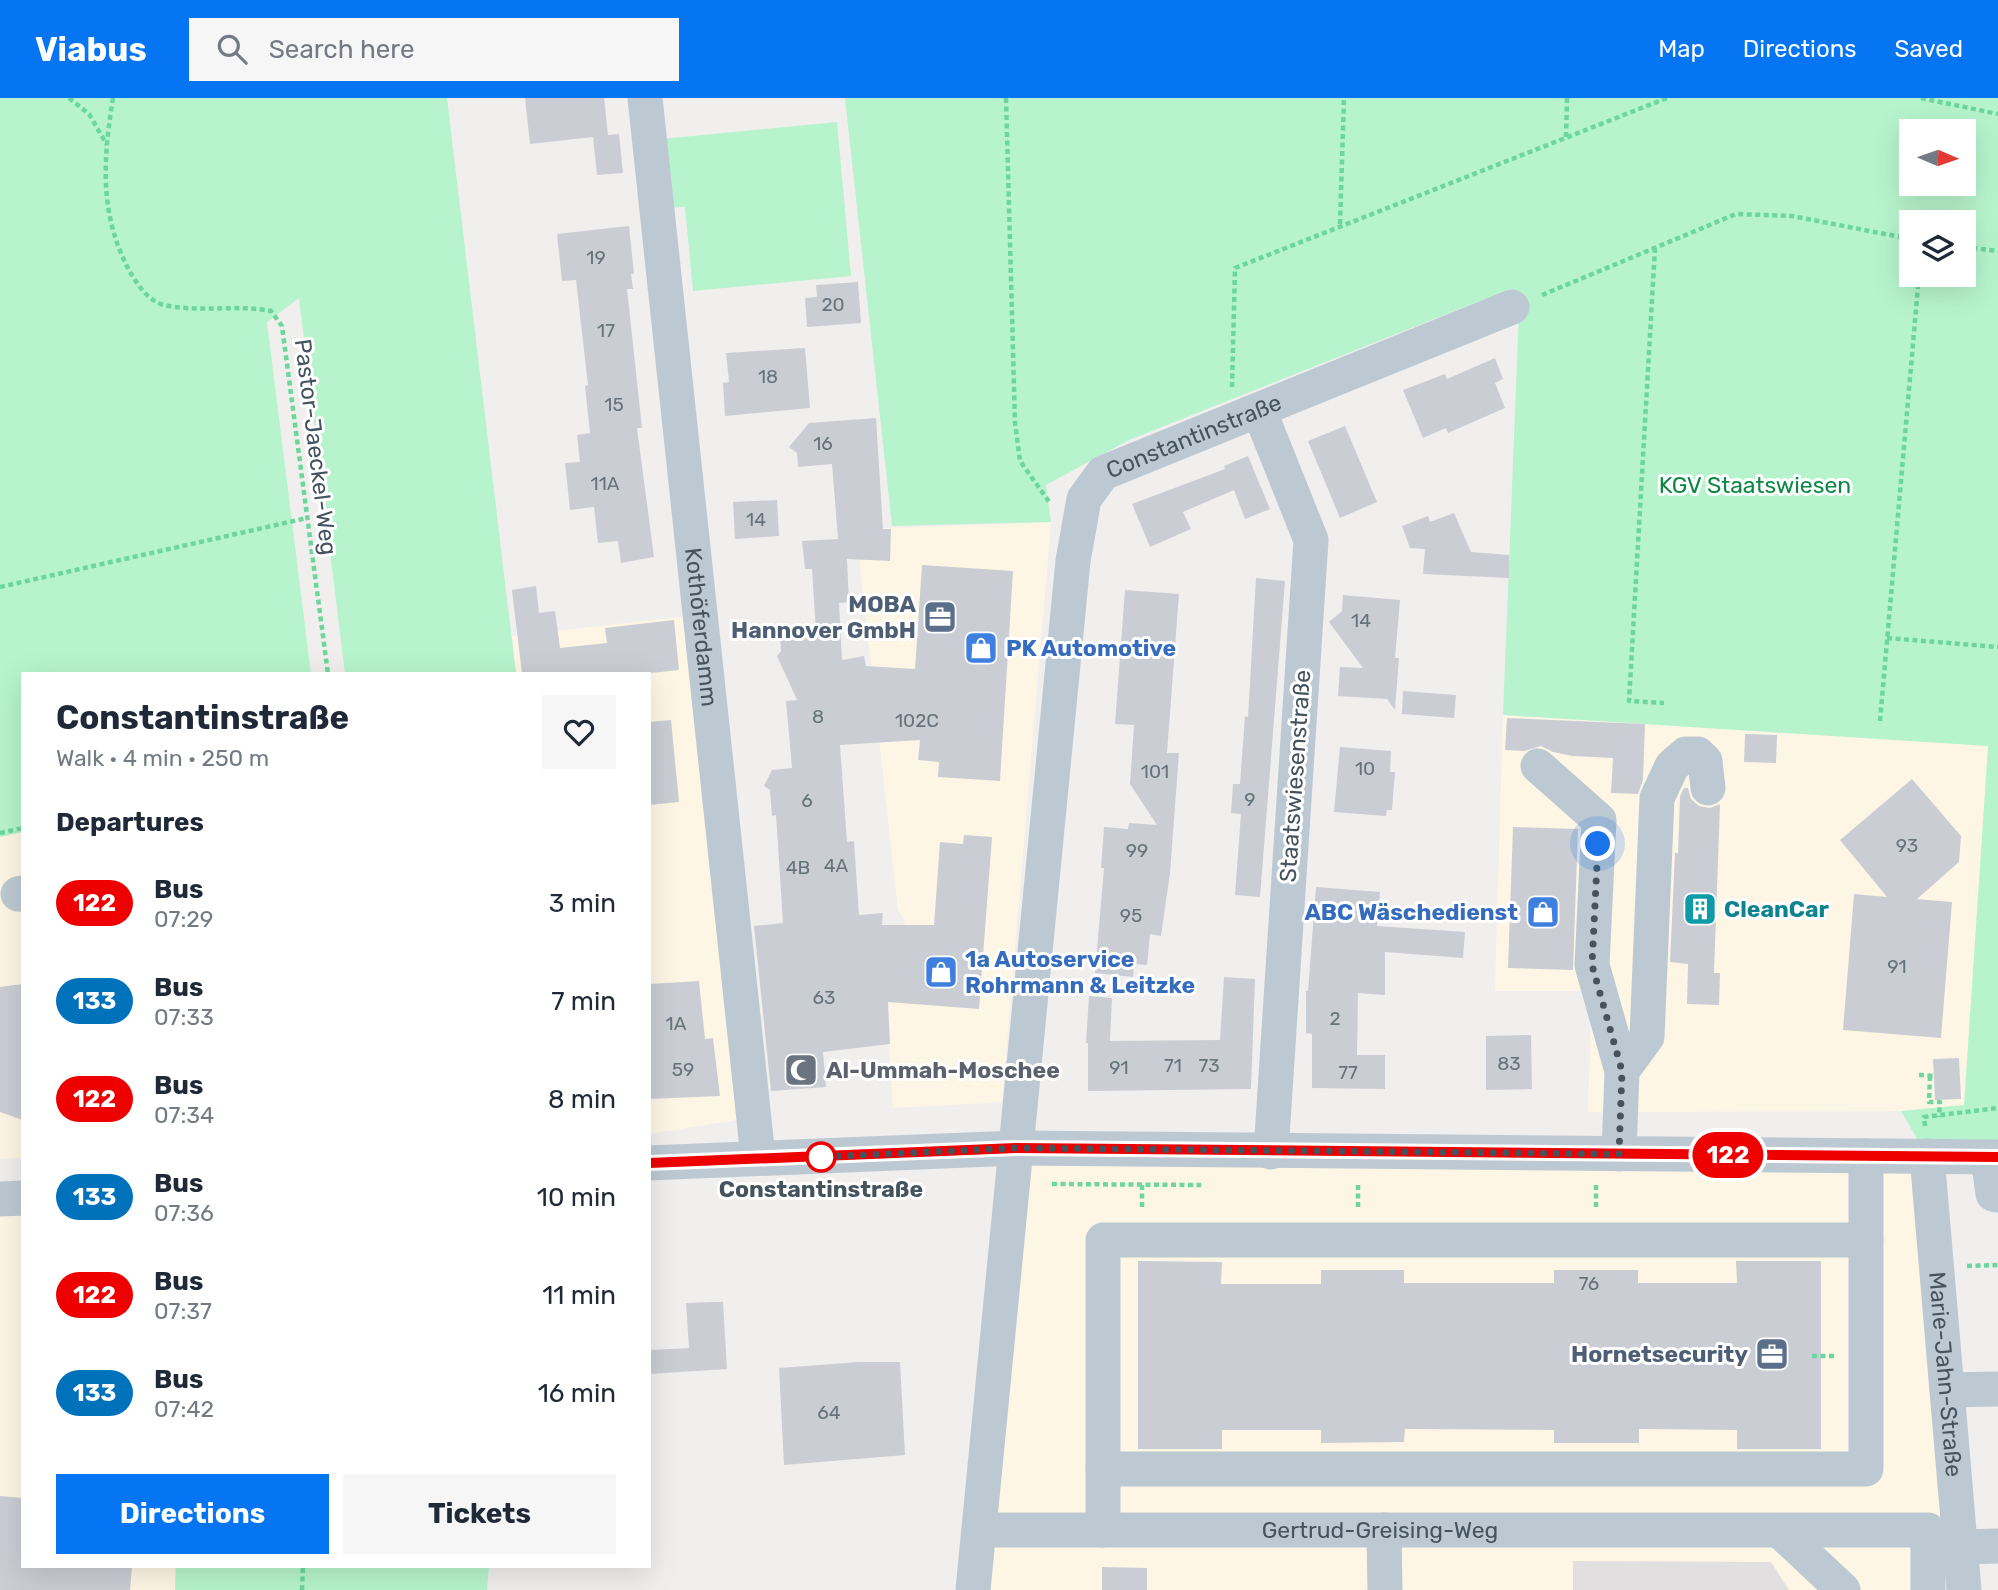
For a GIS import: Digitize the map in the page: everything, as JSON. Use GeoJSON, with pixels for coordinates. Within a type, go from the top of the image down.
{"type":"FeatureCollection","features":[{"type":"Feature","properties":{"kind":"street","name":"Kothöferdamm"},"geometry":{"type":"LineString","coordinates":[[645,98],[758,1157]]}},
{"type":"Feature","properties":{"kind":"street","name":"Constantinstraße"},"geometry":{"type":"LineString","coordinates":[[973,1590],[1077,527],[1084,499],[1103,473],[1512,307]]}},
{"type":"Feature","properties":{"kind":"street","name":"Staatswiesenstraße"},"geometry":{"type":"LineString","coordinates":[[1248,414],[1311,540],[1271,1152]]}},
{"type":"Feature","properties":{"kind":"street"},"geometry":{"type":"LineString","coordinates":[[1622,1071],[1647,1037],[1657,798],[1672,766],[1686,754],[1698,754],[1705,761],[1708,788]]}},
{"type":"Feature","properties":{"kind":"street"},"geometry":{"type":"LineString","coordinates":[[1538,766],[1599,820],[1592,965],[1622,1071],[1619,1154]]}},
{"type":"Feature","properties":{"kind":"street"},"geometry":{"type":"LineString","coordinates":[[651,1163],[1016,1148],[1866,1156],[1926,1143],[1993,1157],[1989,1179],[1993,1194],[1998,1195]]}},
{"type":"Feature","properties":{"kind":"street","name":"Marie-Jahn-Straße"},"geometry":{"type":"LineString","coordinates":[[1926,1143],[1964,1590]]}},
{"type":"Feature","properties":{"kind":"street"},"geometry":{"type":"LineString","coordinates":[[1103,1469],[1867,1469],[1866,1156]]}},
{"type":"Feature","properties":{"kind":"street"},"geometry":{"type":"LineString","coordinates":[[0,1199],[21,1198]]}},
{"type":"Feature","properties":{"kind":"street"},"geometry":{"type":"LineString","coordinates":[[1102,1530],[1103,1240],[1866,1240]]}},
{"type":"Feature","properties":{"kind":"street"},"geometry":{"type":"LineString","coordinates":[[1947,1390],[1998,1389]]}},
{"type":"Feature","properties":{"kind":"street","name":"Gertrud-Greising-Weg"},"geometry":{"type":"LineString","coordinates":[[979,1530],[1928,1530],[1928,1590]]}},
{"type":"Feature","properties":{"kind":"street"},"geometry":{"type":"LineString","coordinates":[[1384,1530],[1385,1590]]}},
{"type":"Feature","properties":{"kind":"street"},"geometry":{"type":"LineString","coordinates":[[1780,1531],[1843,1590]]}},
{"type":"Feature","properties":{"kind":"street"},"geometry":{"type":"LineString","coordinates":[[1961,1547],[1998,1546]]}},
{"type":"Feature","properties":{"kind":"path"},"geometry":{"type":"LineString","coordinates":[[69,98],[89,114],[107,145]]}},
{"type":"Feature","properties":{"kind":"path","name":"Pastor-Jaeckel-Weg"},"geometry":{"type":"LineString","coordinates":[[113,98],[105,183],[115,244],[139,288],[161,304],[196,309],[250,306],[271,311],[282,326],[328,672]]}},
{"type":"Feature","properties":{"kind":"path"},"geometry":{"type":"LineString","coordinates":[[1006,98],[1015,423],[1020,461],[1048,501],[1077,527]]}},
{"type":"Feature","properties":{"kind":"path"},"geometry":{"type":"LineString","coordinates":[[1340,224],[1344,98]]}},
{"type":"Feature","properties":{"kind":"path"},"geometry":{"type":"LineString","coordinates":[[1566,137],[1567,98]]}},
{"type":"Feature","properties":{"kind":"path"},"geometry":{"type":"LineString","coordinates":[[1248,414],[1232,398],[1235,268],[1340,224],[1667,98]]}},
{"type":"Feature","properties":{"kind":"path"},"geometry":{"type":"LineString","coordinates":[[1921,98],[1998,114]]}},
{"type":"Feature","properties":{"kind":"path"},"geometry":{"type":"LineString","coordinates":[[1512,307],[1735,214],[1792,216],[1899,237]]}},
{"type":"Feature","properties":{"kind":"path"},"geometry":{"type":"LineString","coordinates":[[1654,248],[1629,701],[1664,703]]}},
{"type":"Feature","properties":{"kind":"path"},"geometry":{"type":"LineString","coordinates":[[1976,248],[1998,251]]}},
{"type":"Feature","properties":{"kind":"path"},"geometry":{"type":"LineString","coordinates":[[1880,722],[1918,287]]}},
{"type":"Feature","properties":{"kind":"path"},"geometry":{"type":"LineString","coordinates":[[0,587],[307,518]]}},
{"type":"Feature","properties":{"kind":"path"},"geometry":{"type":"LineString","coordinates":[[1887,638],[1998,647]]}},
{"type":"Feature","properties":{"kind":"path"},"geometry":{"type":"LineString","coordinates":[[0,833],[21,828]]}},
{"type":"Feature","properties":{"kind":"path"},"geometry":{"type":"LineString","coordinates":[[1919,1076],[1932,1076],[1929,1101],[1940,1102],[1939,1116]]}},
{"type":"Feature","properties":{"kind":"path"},"geometry":{"type":"LineString","coordinates":[[1926,1143],[1924,1117],[1998,1108]]}},
{"type":"Feature","properties":{"kind":"path"},"geometry":{"type":"LineString","coordinates":[[1965,1266],[1998,1265]]}},
{"type":"Feature","properties":{"kind":"path"},"geometry":{"type":"LineString","coordinates":[[302,1590],[303,1568]]}},
{"type":"Feature","properties":{"kind":"shaded area"},"geometry":{"type":"Polygon","coordinates":[[[1051,522],[1002,1102],[893,1108],[887,1003],[896,1002],[905,922],[898,909],[856,529],[1051,522]]]}},
{"type":"Feature","properties":{"kind":"shaded area"},"geometry":{"type":"Polygon","coordinates":[[[697,615],[743,1119],[651,1134],[651,672],[516,672],[512,636],[697,615]]]}},
{"type":"Feature","properties":{"kind":"shaded area"},"geometry":{"type":"Polygon","coordinates":[[[1503,715],[1989,746],[1964,1105],[1901,1111],[1588,1112],[1592,991],[1495,991],[1503,715]]]}},
{"type":"Feature","properties":{"kind":"shaded area"},"geometry":{"type":"Polygon","coordinates":[[[21,832],[21,1158],[0,1159],[0,837],[21,832]]]}},
{"type":"Feature","properties":{"kind":"shaded area"},"geometry":{"type":"Polygon","coordinates":[[[1016,1148],[1927,1156],[1964,1590],[973,1590],[1016,1148]]]}},
{"type":"Feature","properties":{"kind":"shaded area"},"geometry":{"type":"Polygon","coordinates":[[[21,1198],[21,1568],[175,1568],[175,1590],[0,1590],[0,1199],[21,1198]]]}},
{"type":"Feature","properties":{"kind":"shaded area"},"geometry":{"type":"Polygon","coordinates":[[[1573,1561],[1771,1562],[1789,1590],[1573,1590],[1573,1561]]]}},
{"type":"Feature","properties":{"kind":"green space"},"geometry":{"type":"Polygon","coordinates":[[[0,98],[447,98],[516,672],[345,672],[299,298],[267,322],[311,672],[21,672],[21,832],[0,837],[0,98]]]}},
{"type":"Feature","properties":{"kind":"green space","name":"KGV Staatswiesen"},"geometry":{"type":"Polygon","coordinates":[[[845,98],[1998,98],[1998,1195],[1989,1179],[1927,1156],[1901,1111],[1964,1105],[1988,746],[1503,715],[1519,311],[1510,289],[1129,440],[1046,485],[1051,522],[892,526],[845,98]]]}},
{"type":"Feature","properties":{"kind":"green space"},"geometry":{"type":"Polygon","coordinates":[[[837,122],[851,276],[693,291],[685,207],[669,208],[662,139],[837,122]]]}},
{"type":"Feature","properties":{"kind":"green space"},"geometry":{"type":"Polygon","coordinates":[[[176,1568],[489,1568],[487,1590],[175,1590],[176,1568]]]}},
{"type":"Feature","properties":{"kind":"building"},"geometry":{"type":"Polygon","coordinates":[[[525,98],[604,98],[608,135],[619,134],[623,173],[597,175],[593,137],[530,144],[525,98]]]}},
{"type":"Feature","properties":{"kind":"building"},"geometry":{"type":"Polygon","coordinates":[[[629,226],[634,274],[631,274],[633,289],[627,289],[642,428],[637,428],[654,557],[621,563],[618,541],[598,543],[594,507],[570,510],[565,463],[580,462],[577,435],[590,433],[585,386],[588,385],[576,280],[562,281],[557,234],[629,226]]]}},
{"type":"Feature","properties":{"kind":"building"},"geometry":{"type":"Polygon","coordinates":[[[858,282],[861,323],[807,327],[805,298],[817,297],[816,285],[858,282]]]}},
{"type":"Feature","properties":{"kind":"building"},"geometry":{"type":"Polygon","coordinates":[[[805,348],[810,408],[725,416],[723,383],[729,382],[726,353],[805,348]]]}},
{"type":"Feature","properties":{"kind":"building"},"geometry":{"type":"Polygon","coordinates":[[[1495,358],[1503,379],[1495,383],[1505,408],[1448,433],[1446,428],[1423,438],[1403,390],[1445,374],[1447,379],[1495,358]]]}},
{"type":"Feature","properties":{"kind":"building"},"geometry":{"type":"Polygon","coordinates":[[[876,418],[883,529],[891,529],[890,561],[847,559],[849,602],[839,603],[842,660],[864,656],[866,666],[915,669],[922,565],[1013,571],[1000,781],[938,777],[939,762],[918,760],[920,740],[840,745],[847,842],[854,841],[859,915],[883,913],[882,925],[934,925],[940,842],[963,844],[964,835],[992,837],[979,1009],[888,1002],[890,1044],[823,1052],[826,1087],[771,1091],[754,926],[783,923],[776,815],[772,816],[770,790],[764,786],[772,770],[792,768],[786,701],[797,700],[777,656],[781,651],[780,634],[816,632],[812,569],[805,569],[802,541],[838,539],[832,464],[798,467],[797,453],[789,447],[809,423],[876,418]]]}},
{"type":"Feature","properties":{"kind":"building"},"geometry":{"type":"Polygon","coordinates":[[[1345,426],[1377,502],[1340,518],[1308,441],[1345,426]]]}},
{"type":"Feature","properties":{"kind":"building"},"geometry":{"type":"Polygon","coordinates":[[[1248,456],[1270,509],[1245,519],[1234,490],[1183,512],[1191,529],[1150,547],[1132,504],[1225,469],[1224,466],[1248,456]]]}},
{"type":"Feature","properties":{"kind":"building"},"geometry":{"type":"Polygon","coordinates":[[[777,500],[779,536],[735,539],[733,502],[777,500]]]}},
{"type":"Feature","properties":{"kind":"building"},"geometry":{"type":"Polygon","coordinates":[[[1454,513],[1471,552],[1509,555],[1509,578],[1423,574],[1425,549],[1410,548],[1402,526],[1428,516],[1430,522],[1454,513]]]}},
{"type":"Feature","properties":{"kind":"building"},"geometry":{"type":"Polygon","coordinates":[[[1256,578],[1285,581],[1260,897],[1235,895],[1241,814],[1231,813],[1233,784],[1240,784],[1245,716],[1248,717],[1256,578]]]}},
{"type":"Feature","properties":{"kind":"building"},"geometry":{"type":"Polygon","coordinates":[[[536,586],[539,613],[555,611],[560,648],[607,643],[605,628],[674,620],[679,670],[651,673],[522,672],[512,590],[536,586]]]}},
{"type":"Feature","properties":{"kind":"building"},"geometry":{"type":"Polygon","coordinates":[[[1125,590],[1179,594],[1167,753],[1179,753],[1170,873],[1161,936],[1150,934],[1147,965],[1134,964],[1133,977],[1095,973],[1104,868],[1101,868],[1104,827],[1128,829],[1129,823],[1157,825],[1130,784],[1134,725],[1115,724],[1125,590]]]}},
{"type":"Feature","properties":{"kind":"building"},"geometry":{"type":"Polygon","coordinates":[[[1343,595],[1400,600],[1395,658],[1399,658],[1395,710],[1387,699],[1338,696],[1340,667],[1363,668],[1329,622],[1342,611],[1343,595]]]}},
{"type":"Feature","properties":{"kind":"building"},"geometry":{"type":"Polygon","coordinates":[[[1403,691],[1456,695],[1454,718],[1402,714],[1403,691]]]}},
{"type":"Feature","properties":{"kind":"building"},"geometry":{"type":"Polygon","coordinates":[[[1507,718],[1645,724],[1643,780],[1638,794],[1611,793],[1613,758],[1572,756],[1541,746],[1525,751],[1505,750],[1507,718]]]}},
{"type":"Feature","properties":{"kind":"building"},"geometry":{"type":"Polygon","coordinates":[[[671,720],[679,802],[651,805],[651,722],[671,720]]]}},
{"type":"Feature","properties":{"kind":"building"},"geometry":{"type":"Polygon","coordinates":[[[1745,734],[1777,735],[1776,763],[1744,762],[1745,734]]]}},
{"type":"Feature","properties":{"kind":"building"},"geometry":{"type":"Polygon","coordinates":[[[1340,747],[1391,751],[1390,772],[1395,772],[1392,810],[1387,810],[1386,816],[1334,812],[1340,747]]]}},
{"type":"Feature","properties":{"kind":"building"},"geometry":{"type":"Polygon","coordinates":[[[1912,779],[1961,836],[1959,862],[1917,899],[1952,902],[1941,1038],[1843,1030],[1854,894],[1887,897],[1840,840],[1912,779]]]}},
{"type":"Feature","properties":{"kind":"building","name":"CleanCar"},"geometry":{"type":"Polygon","coordinates":[[[1684,788],[1688,788],[1691,799],[1699,806],[1710,808],[1720,804],[1714,973],[1720,973],[1719,1005],[1687,1004],[1688,964],[1670,962],[1675,853],[1678,853],[1680,796],[1684,788]]]}},
{"type":"Feature","properties":{"kind":"building"},"geometry":{"type":"Polygon","coordinates":[[[1513,827],[1578,829],[1573,970],[1508,968],[1513,827]]]}},
{"type":"Feature","properties":{"kind":"building"},"geometry":{"type":"Polygon","coordinates":[[[1316,887],[1380,892],[1377,926],[1465,932],[1463,958],[1385,952],[1385,995],[1358,993],[1357,1055],[1385,1055],[1385,1089],[1312,1088],[1312,1034],[1306,1033],[1306,991],[1316,887]]]}},
{"type":"Feature","properties":{"kind":"building"},"geometry":{"type":"Polygon","coordinates":[[[1224,977],[1255,979],[1251,1089],[1088,1091],[1086,1043],[1089,996],[1112,998],[1110,1041],[1220,1040],[1224,977]]]}},
{"type":"Feature","properties":{"kind":"building"},"geometry":{"type":"Polygon","coordinates":[[[699,981],[705,1039],[713,1038],[720,1096],[651,1099],[651,984],[699,981]]]}},
{"type":"Feature","properties":{"kind":"building"},"geometry":{"type":"Polygon","coordinates":[[[21,984],[21,1119],[0,1112],[0,987],[21,984]]]}},
{"type":"Feature","properties":{"kind":"building"},"geometry":{"type":"Polygon","coordinates":[[[1531,1035],[1532,1089],[1486,1090],[1486,1036],[1531,1035]]]}},
{"type":"Feature","properties":{"kind":"building"},"geometry":{"type":"Polygon","coordinates":[[[1959,1058],[1961,1099],[1935,1100],[1933,1059],[1959,1058]]]}},
{"type":"Feature","properties":{"kind":"building"},"geometry":{"type":"Polygon","coordinates":[[[1138,1261],[1222,1262],[1221,1284],[1321,1284],[1321,1270],[1404,1270],[1404,1283],[1554,1283],[1554,1270],[1638,1270],[1638,1283],[1737,1283],[1736,1261],[1821,1261],[1821,1449],[1737,1449],[1737,1430],[1639,1429],[1639,1443],[1554,1443],[1554,1430],[1405,1429],[1404,1442],[1321,1443],[1321,1430],[1222,1430],[1222,1449],[1138,1449],[1138,1261]]]}},
{"type":"Feature","properties":{"kind":"building"},"geometry":{"type":"Polygon","coordinates":[[[723,1302],[727,1369],[651,1374],[651,1350],[689,1348],[686,1303],[723,1302]]]}},
{"type":"Feature","properties":{"kind":"building"},"geometry":{"type":"Polygon","coordinates":[[[900,1362],[905,1455],[784,1465],[779,1368],[900,1362]]]}},
{"type":"Feature","properties":{"kind":"building"},"geometry":{"type":"Polygon","coordinates":[[[0,1496],[21,1498],[21,1568],[132,1568],[130,1590],[0,1590],[0,1496]]]}},
{"type":"Feature","properties":{"kind":"building"},"geometry":{"type":"Polygon","coordinates":[[[1102,1567],[1147,1568],[1147,1590],[1102,1590],[1102,1567]]]}},
{"type":"Feature","properties":{"kind":"bus line","name":"122"},"geometry":{"type":"LineString","coordinates":[[651,1163],[1016,1148],[1062,1151],[1998,1157]]}},
{"type":"Feature","properties":{"kind":"place","name":"MOBA Hannover GmbH"},"geometry":{"type":"Point","coordinates":[940,617]}},
{"type":"Feature","properties":{"kind":"place","name":"PK Automotive"},"geometry":{"type":"Point","coordinates":[981,648]}},
{"type":"Feature","properties":{"kind":"place","name":"CleanCar"},"geometry":{"type":"Point","coordinates":[1700,909]}},
{"type":"Feature","properties":{"kind":"place","name":"ABC Wäschedienst"},"geometry":{"type":"Point","coordinates":[1543,912]}},
{"type":"Feature","properties":{"kind":"place","name":"1a Autoservice Rohrmann & Leitzke"},"geometry":{"type":"Point","coordinates":[941,972]}},
{"type":"Feature","properties":{"kind":"place","name":"Al-Ummah-Moschee"},"geometry":{"type":"Point","coordinates":[801,1070]}},
{"type":"Feature","properties":{"kind":"place","name":"Constantinstraße"},"geometry":{"type":"Point","coordinates":[821,1157]}},
{"type":"Feature","properties":{"kind":"place","name":"Hornetsecurity"},"geometry":{"type":"Point","coordinates":[1772,1354]}},
{"type":"Feature","properties":{"kind":"route"},"geometry":{"type":"LineString","coordinates":[[821,1157],[817,1157],[1016,1148],[1062,1151],[1619,1154],[1622,1071],[1592,965],[1598,844]]}}]}
